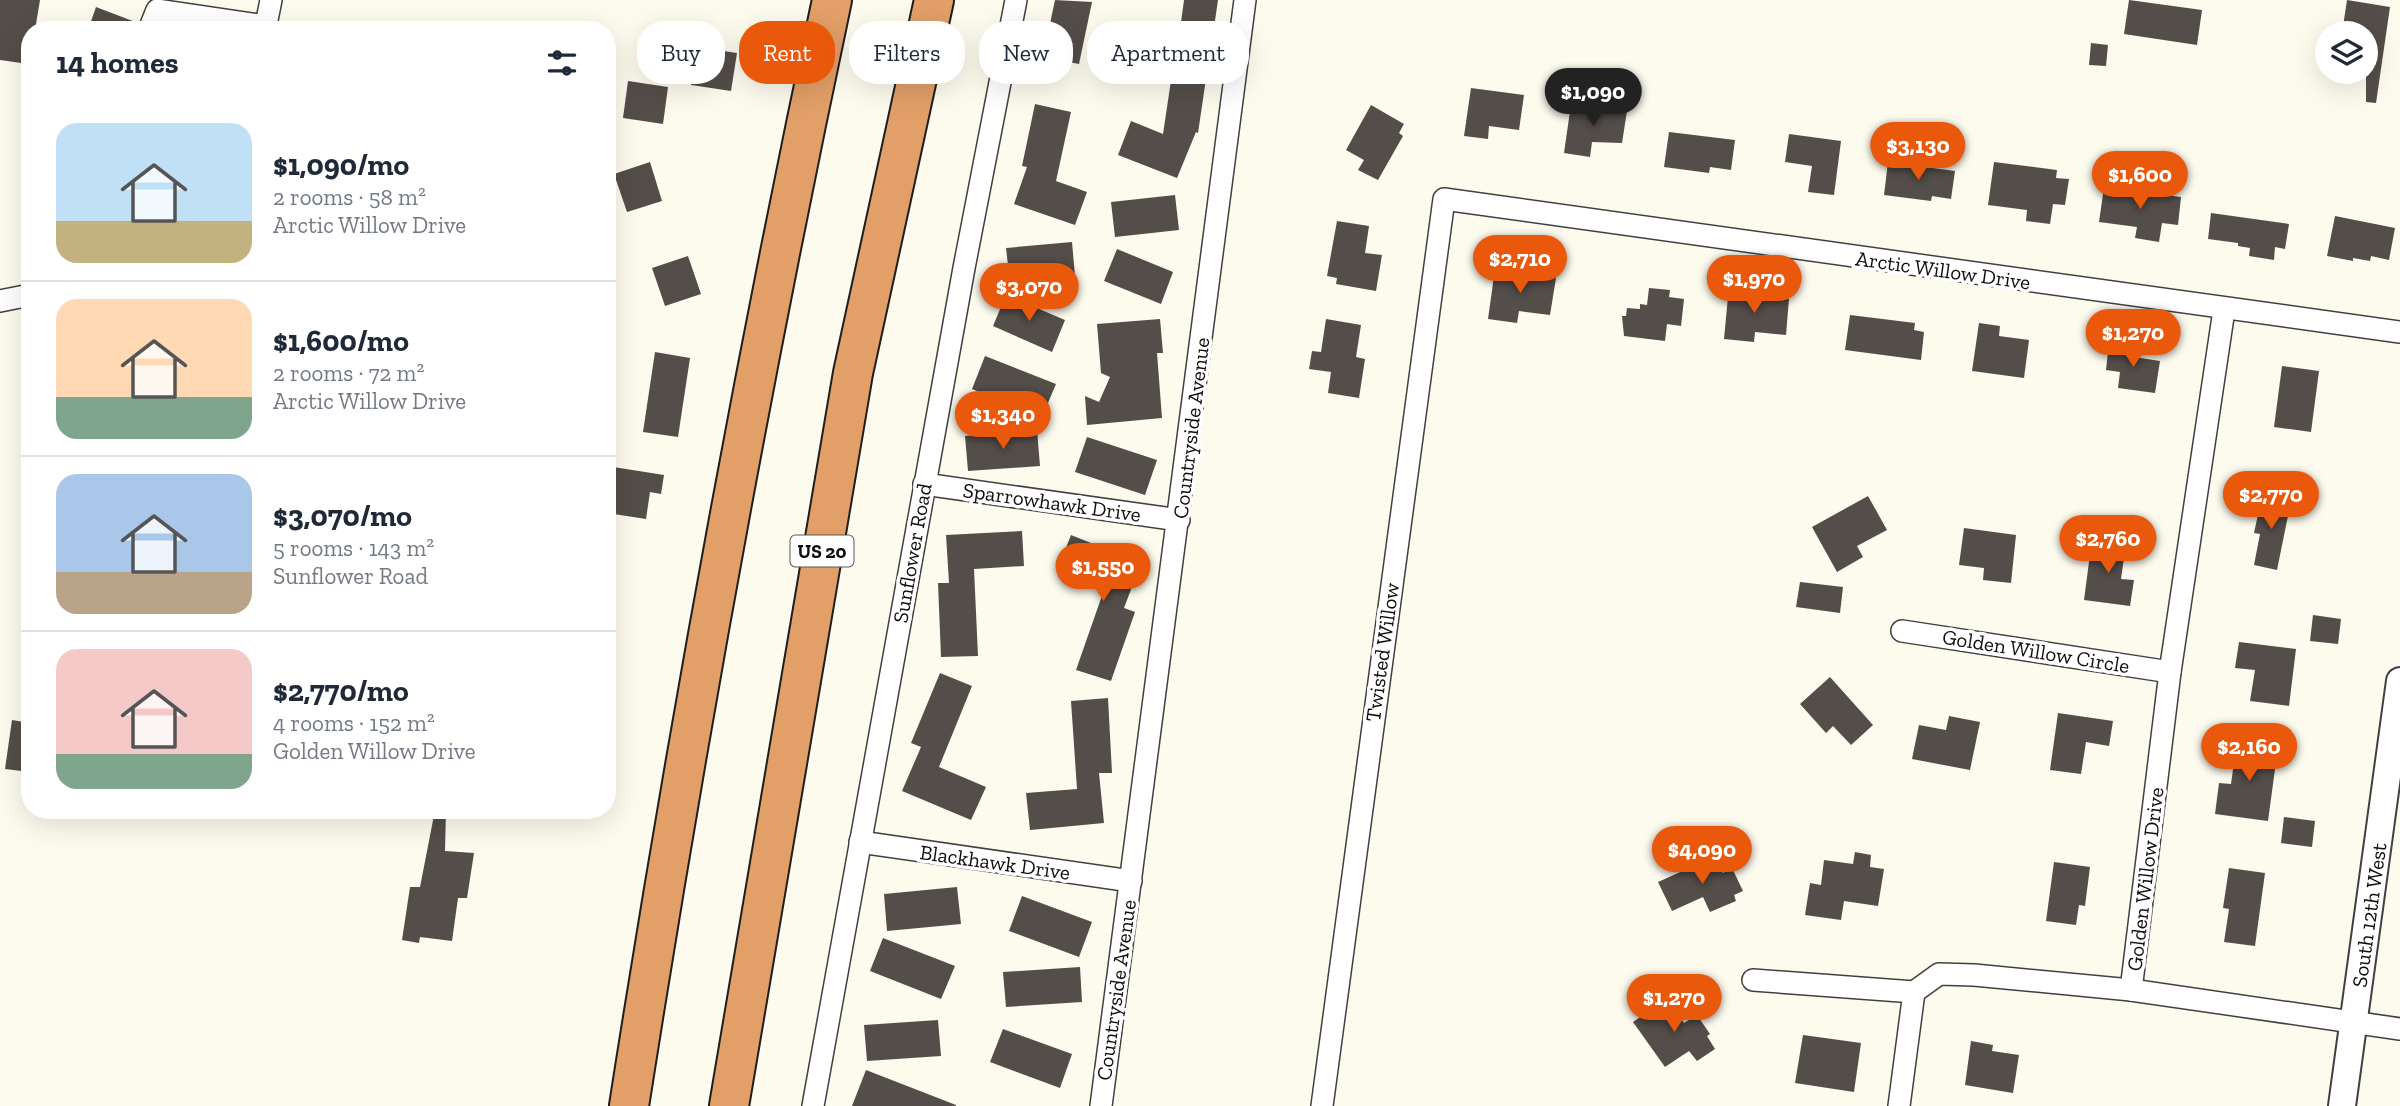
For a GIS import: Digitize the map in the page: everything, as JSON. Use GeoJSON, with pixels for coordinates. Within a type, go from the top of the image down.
{"type":"FeatureCollection","features":[{"type":"Feature","properties":{"kind":"highway"},"geometry":{"type":"LineString","coordinates":[[629,1106],[679,791],[794,178],[832,0]]}},
{"type":"Feature","properties":{"kind":"highway","name":"US 20"},"geometry":{"type":"LineString","coordinates":[[729,1106],[853,373],[934,0]]}},
{"type":"Feature","properties":{"kind":"street"},"geometry":{"type":"LineString","coordinates":[[266,21],[271,0]]}},
{"type":"Feature","properties":{"kind":"street","name":"Sunflower Road"},"geometry":{"type":"LineString","coordinates":[[813,1106],[925,484],[1016,0]]}},
{"type":"Feature","properties":{"kind":"street","name":"Countryside Avenue"},"geometry":{"type":"LineString","coordinates":[[1101,1106],[1245,0]]}},
{"type":"Feature","properties":{"kind":"street"},"geometry":{"type":"LineString","coordinates":[[153,21],[157,10],[223,21]]}},
{"type":"Feature","properties":{"kind":"street","name":"Arctic Willow Drive"},"geometry":{"type":"LineString","coordinates":[[1444,199],[2224,310],[2400,332]]}},
{"type":"Feature","properties":{"kind":"street","name":"Twisted Willow"},"geometry":{"type":"LineString","coordinates":[[1322,1106],[1444,199]]}},
{"type":"Feature","properties":{"kind":"street"},"geometry":{"type":"LineString","coordinates":[[0,301],[21,294]]}},
{"type":"Feature","properties":{"kind":"street","name":"Golden Willow Drive"},"geometry":{"type":"LineString","coordinates":[[2131,990],[2170,672],[2224,310]]}},
{"type":"Feature","properties":{"kind":"street","name":"Sparrowhawk Drive"},"geometry":{"type":"LineString","coordinates":[[925,484],[1179,520]]}},
{"type":"Feature","properties":{"kind":"street","name":"Golden Willow Circle"},"geometry":{"type":"LineString","coordinates":[[1902,631],[2170,672]]}},
{"type":"Feature","properties":{"kind":"street","name":"South 12th West"},"geometry":{"type":"LineString","coordinates":[[2342,1106],[2400,681]]}},
{"type":"Feature","properties":{"kind":"street","name":"Blackhawk Drive"},"geometry":{"type":"LineString","coordinates":[[860,842],[1131,881]]}},
{"type":"Feature","properties":{"kind":"street"},"geometry":{"type":"LineString","coordinates":[[1753,980],[1914,992],[1939,974],[2131,990],[2400,1029]]}},
{"type":"Feature","properties":{"kind":"street"},"geometry":{"type":"LineString","coordinates":[[1899,1106],[1914,992]]}},
{"type":"Feature","properties":{"kind":"building"},"geometry":{"type":"Polygon","coordinates":[[[0,0],[40,0],[36,21],[21,21],[21,63],[0,60],[0,0]]]}},
{"type":"Feature","properties":{"kind":"building"},"geometry":{"type":"Polygon","coordinates":[[[1055,0],[1092,2],[1079,64],[1073,63],[1073,21],[1051,21],[1055,0]]]}},
{"type":"Feature","properties":{"kind":"building"},"geometry":{"type":"Polygon","coordinates":[[[1184,0],[1218,0],[1215,21],[1181,21],[1184,0]]]}},
{"type":"Feature","properties":{"kind":"building"},"geometry":{"type":"Polygon","coordinates":[[[2129,0],[2202,10],[2197,45],[2124,34],[2129,0]]]}},
{"type":"Feature","properties":{"kind":"building"},"geometry":{"type":"Polygon","coordinates":[[[2347,0],[2390,7],[2376,103],[2366,102],[2366,84],[2378,84],[2378,21],[2344,21],[2347,0]]]}},
{"type":"Feature","properties":{"kind":"building"},"geometry":{"type":"Polygon","coordinates":[[[96,7],[133,21],[91,21],[96,7]]]}},
{"type":"Feature","properties":{"kind":"building"},"geometry":{"type":"Polygon","coordinates":[[[2091,43],[2108,45],[2106,66],[2089,65],[2091,43]]]}},
{"type":"Feature","properties":{"kind":"building"},"geometry":{"type":"Polygon","coordinates":[[[725,51],[737,53],[731,91],[691,85],[725,84],[725,51]]]}},
{"type":"Feature","properties":{"kind":"building"},"geometry":{"type":"Polygon","coordinates":[[[628,81],[668,87],[663,124],[623,118],[628,81]]]}},
{"type":"Feature","properties":{"kind":"building"},"geometry":{"type":"Polygon","coordinates":[[[1170,84],[1205,84],[1198,133],[1196,132],[1177,178],[1118,155],[1131,121],[1163,134],[1170,84]]]}},
{"type":"Feature","properties":{"kind":"building"},"geometry":{"type":"Polygon","coordinates":[[[1471,88],[1524,95],[1519,130],[1489,126],[1488,139],[1464,136],[1471,88]]]}},
{"type":"Feature","properties":{"kind":"building"},"geometry":{"type":"Polygon","coordinates":[[[1035,104],[1071,112],[1056,181],[1087,192],[1075,225],[1014,204],[1027,167],[1022,166],[1035,104]]]}},
{"type":"Feature","properties":{"kind":"building"},"geometry":{"type":"Polygon","coordinates":[[[1571,104],[1627,111],[1622,143],[1592,142],[1590,157],[1564,153],[1571,104]]]}},
{"type":"Feature","properties":{"kind":"building"},"geometry":{"type":"Polygon","coordinates":[[[1371,105],[1404,124],[1399,133],[1403,136],[1378,180],[1358,170],[1364,160],[1346,150],[1371,105]]]}},
{"type":"Feature","properties":{"kind":"building"},"geometry":{"type":"Polygon","coordinates":[[[1669,132],[1735,140],[1731,170],[1710,167],[1709,173],[1664,167],[1669,132]]]}},
{"type":"Feature","properties":{"kind":"building"},"geometry":{"type":"Polygon","coordinates":[[[1789,134],[1841,141],[1834,195],[1808,192],[1812,166],[1785,162],[1789,134]]]}},
{"type":"Feature","properties":{"kind":"building"},"geometry":{"type":"Polygon","coordinates":[[[650,162],[662,201],[627,212],[616,173],[650,162]]]}},
{"type":"Feature","properties":{"kind":"building"},"geometry":{"type":"Polygon","coordinates":[[[1888,162],[1955,171],[1951,199],[1932,196],[1931,201],[1884,195],[1888,162]]]}},
{"type":"Feature","properties":{"kind":"building"},"geometry":{"type":"Polygon","coordinates":[[[1994,162],[2057,170],[2056,178],[2069,179],[2065,205],[2053,204],[2050,224],[2026,221],[2027,210],[1988,205],[1994,162]]]}},
{"type":"Feature","properties":{"kind":"building"},"geometry":{"type":"Polygon","coordinates":[[[2104,187],[2181,197],[2178,225],[2162,223],[2159,242],[2135,238],[2137,227],[2099,222],[2104,187]]]}},
{"type":"Feature","properties":{"kind":"building"},"geometry":{"type":"Polygon","coordinates":[[[1175,195],[1179,230],[1115,237],[1111,202],[1175,195]]]}},
{"type":"Feature","properties":{"kind":"building"},"geometry":{"type":"Polygon","coordinates":[[[2211,213],[2289,224],[2285,249],[2275,247],[2274,260],[2249,256],[2250,248],[2238,246],[2238,243],[2208,239],[2211,213]]]}},
{"type":"Feature","properties":{"kind":"building"},"geometry":{"type":"Polygon","coordinates":[[[2335,216],[2395,228],[2389,260],[2371,256],[2370,261],[2353,258],[2353,261],[2327,256],[2335,216]]]}},
{"type":"Feature","properties":{"kind":"building"},"geometry":{"type":"Polygon","coordinates":[[[1337,221],[1369,226],[1365,253],[1382,255],[1376,291],[1336,284],[1337,278],[1327,276],[1337,221]]]}},
{"type":"Feature","properties":{"kind":"building"},"geometry":{"type":"Polygon","coordinates":[[[1072,242],[1075,276],[1010,283],[1006,248],[1072,242]]]}},
{"type":"Feature","properties":{"kind":"building"},"geometry":{"type":"Polygon","coordinates":[[[1117,249],[1173,272],[1161,304],[1104,281],[1117,249]]]}},
{"type":"Feature","properties":{"kind":"building"},"geometry":{"type":"Polygon","coordinates":[[[688,256],[701,294],[665,306],[652,268],[688,256]]]}},
{"type":"Feature","properties":{"kind":"building"},"geometry":{"type":"Polygon","coordinates":[[[1495,269],[1556,278],[1550,315],[1519,311],[1517,323],[1488,319],[1495,269]]]}},
{"type":"Feature","properties":{"kind":"building"},"geometry":{"type":"Polygon","coordinates":[[[1729,286],[1756,289],[1756,296],[1789,299],[1786,335],[1755,332],[1754,342],[1724,339],[1729,286]]]}},
{"type":"Feature","properties":{"kind":"building"},"geometry":{"type":"Polygon","coordinates":[[[1649,288],[1670,290],[1669,297],[1684,299],[1681,326],[1667,324],[1665,341],[1624,336],[1622,316],[1626,316],[1627,308],[1640,309],[1640,304],[1647,305],[1649,288]]]}},
{"type":"Feature","properties":{"kind":"building"},"geometry":{"type":"Polygon","coordinates":[[[1006,295],[1065,320],[1052,352],[993,326],[1006,295]]]}},
{"type":"Feature","properties":{"kind":"building"},"geometry":{"type":"Polygon","coordinates":[[[1850,315],[1915,323],[1914,330],[1924,332],[1921,360],[1845,350],[1850,315]]]}},
{"type":"Feature","properties":{"kind":"building"},"geometry":{"type":"Polygon","coordinates":[[[1160,319],[1163,353],[1157,353],[1162,418],[1087,425],[1085,396],[1099,402],[1110,377],[1101,373],[1097,324],[1160,319]]]}},
{"type":"Feature","properties":{"kind":"building"},"geometry":{"type":"Polygon","coordinates":[[[1326,319],[1361,325],[1356,357],[1365,359],[1359,398],[1328,393],[1331,372],[1309,369],[1312,351],[1321,352],[1326,319]]]}},
{"type":"Feature","properties":{"kind":"building"},"geometry":{"type":"Polygon","coordinates":[[[1979,323],[2000,326],[1999,336],[2029,340],[2024,378],[1972,371],[1979,323]]]}},
{"type":"Feature","properties":{"kind":"building"},"geometry":{"type":"Polygon","coordinates":[[[2109,343],[2135,347],[2134,357],[2160,361],[2155,393],[2118,388],[2120,372],[2106,370],[2109,343]]]}},
{"type":"Feature","properties":{"kind":"building"},"geometry":{"type":"Polygon","coordinates":[[[655,352],[690,358],[678,437],[643,432],[655,352]]]}},
{"type":"Feature","properties":{"kind":"building"},"geometry":{"type":"Polygon","coordinates":[[[985,356],[1056,384],[1042,417],[972,389],[985,356]]]}},
{"type":"Feature","properties":{"kind":"building"},"geometry":{"type":"Polygon","coordinates":[[[2282,366],[2319,371],[2311,432],[2274,427],[2282,366]]]}},
{"type":"Feature","properties":{"kind":"building"},"geometry":{"type":"Polygon","coordinates":[[[1037,430],[1040,466],[968,471],[965,436],[1037,430]]]}},
{"type":"Feature","properties":{"kind":"building"},"geometry":{"type":"Polygon","coordinates":[[[1087,437],[1157,460],[1145,495],[1075,472],[1087,437]]]}},
{"type":"Feature","properties":{"kind":"building"},"geometry":{"type":"Polygon","coordinates":[[[616,467],[664,475],[661,494],[650,492],[646,519],[616,514],[616,467]]]}},
{"type":"Feature","properties":{"kind":"building"},"geometry":{"type":"Polygon","coordinates":[[[1868,496],[1887,530],[1857,546],[1863,557],[1837,572],[1812,527],[1868,496]]]}},
{"type":"Feature","properties":{"kind":"building"},"geometry":{"type":"Polygon","coordinates":[[[2262,496],[2291,501],[2277,570],[2254,565],[2260,534],[2254,533],[2262,496]]]}},
{"type":"Feature","properties":{"kind":"building"},"geometry":{"type":"Polygon","coordinates":[[[1964,528],[2016,535],[2011,583],[1983,580],[1984,568],[1959,565],[1964,528]]]}},
{"type":"Feature","properties":{"kind":"building"},"geometry":{"type":"Polygon","coordinates":[[[1022,531],[1024,566],[974,569],[978,656],[941,657],[938,583],[949,583],[946,535],[1022,531]]]}},
{"type":"Feature","properties":{"kind":"building"},"geometry":{"type":"Polygon","coordinates":[[[1071,535],[1141,563],[1124,608],[1135,612],[1111,681],[1076,670],[1105,587],[1058,568],[1071,535]]]}},
{"type":"Feature","properties":{"kind":"building"},"geometry":{"type":"Polygon","coordinates":[[[2092,539],[2126,544],[2121,579],[2134,580],[2130,606],[2084,600],[2092,539]]]}},
{"type":"Feature","properties":{"kind":"building"},"geometry":{"type":"Polygon","coordinates":[[[1800,582],[1843,587],[1840,613],[1796,607],[1800,582]]]}},
{"type":"Feature","properties":{"kind":"building"},"geometry":{"type":"Polygon","coordinates":[[[2313,615],[2341,619],[2338,644],[2310,641],[2313,615]]]}},
{"type":"Feature","properties":{"kind":"building"},"geometry":{"type":"Polygon","coordinates":[[[2239,642],[2296,649],[2289,706],[2250,701],[2255,670],[2235,668],[2239,642]]]}},
{"type":"Feature","properties":{"kind":"building"},"geometry":{"type":"Polygon","coordinates":[[[940,673],[972,686],[939,767],[986,787],[971,820],[902,791],[921,747],[911,743],[940,673]]]}},
{"type":"Feature","properties":{"kind":"building"},"geometry":{"type":"Polygon","coordinates":[[[1830,677],[1873,725],[1851,745],[1833,726],[1826,733],[1800,704],[1830,677]]]}},
{"type":"Feature","properties":{"kind":"building"},"geometry":{"type":"Polygon","coordinates":[[[1108,698],[1112,773],[1099,773],[1104,823],[1030,830],[1026,793],[1077,789],[1071,701],[1108,698]]]}},
{"type":"Feature","properties":{"kind":"building"},"geometry":{"type":"Polygon","coordinates":[[[2058,713],[2113,721],[2109,746],[2086,742],[2081,774],[2050,770],[2058,713]]]}},
{"type":"Feature","properties":{"kind":"building"},"geometry":{"type":"Polygon","coordinates":[[[1949,716],[1980,722],[1970,770],[1912,759],[1919,725],[1946,730],[1949,716]]]}},
{"type":"Feature","properties":{"kind":"building"},"geometry":{"type":"Polygon","coordinates":[[[12,720],[21,722],[21,771],[5,769],[12,720]]]}},
{"type":"Feature","properties":{"kind":"building"},"geometry":{"type":"Polygon","coordinates":[[[2237,741],[2278,747],[2268,821],[2215,814],[2219,783],[2231,784],[2237,741]]]}},
{"type":"Feature","properties":{"kind":"building"},"geometry":{"type":"Polygon","coordinates":[[[2284,817],[2315,821],[2312,847],[2281,843],[2284,817]]]}},
{"type":"Feature","properties":{"kind":"building"},"geometry":{"type":"Polygon","coordinates":[[[433,819],[446,819],[445,851],[474,853],[467,898],[458,898],[452,941],[420,937],[419,943],[402,940],[410,887],[420,887],[433,819]]]}},
{"type":"Feature","properties":{"kind":"building"},"geometry":{"type":"Polygon","coordinates":[[[1855,852],[1871,855],[1870,867],[1884,869],[1878,906],[1844,901],[1841,920],[1805,915],[1810,883],[1821,885],[1824,860],[1853,864],[1855,852]]]}},
{"type":"Feature","properties":{"kind":"building"},"geometry":{"type":"Polygon","coordinates":[[[1716,856],[1723,873],[1732,868],[1743,891],[1734,895],[1736,901],[1710,912],[1703,897],[1672,911],[1658,882],[1716,856]]]}},
{"type":"Feature","properties":{"kind":"building"},"geometry":{"type":"Polygon","coordinates":[[[2054,862],[2090,867],[2085,906],[2079,905],[2076,925],[2046,921],[2054,862]]]}},
{"type":"Feature","properties":{"kind":"building"},"geometry":{"type":"Polygon","coordinates":[[[2229,868],[2265,873],[2255,946],[2224,942],[2229,909],[2223,908],[2229,868]]]}},
{"type":"Feature","properties":{"kind":"building"},"geometry":{"type":"Polygon","coordinates":[[[957,887],[961,924],[887,931],[884,894],[957,887]]]}},
{"type":"Feature","properties":{"kind":"building"},"geometry":{"type":"Polygon","coordinates":[[[1022,896],[1092,922],[1079,957],[1009,931],[1022,896]]]}},
{"type":"Feature","properties":{"kind":"building"},"geometry":{"type":"Polygon","coordinates":[[[883,938],[955,966],[941,999],[870,971],[883,938]]]}},
{"type":"Feature","properties":{"kind":"building"},"geometry":{"type":"Polygon","coordinates":[[[1080,967],[1082,1002],[1006,1007],[1003,972],[1080,967]]]}},
{"type":"Feature","properties":{"kind":"building"},"geometry":{"type":"Polygon","coordinates":[[[1667,999],[1684,1023],[1697,1015],[1710,1034],[1707,1036],[1715,1049],[1697,1061],[1689,1051],[1665,1067],[1633,1022],[1667,999]]]}},
{"type":"Feature","properties":{"kind":"building"},"geometry":{"type":"Polygon","coordinates":[[[938,1020],[941,1056],[867,1061],[864,1025],[938,1020]]]}},
{"type":"Feature","properties":{"kind":"building"},"geometry":{"type":"Polygon","coordinates":[[[1003,1029],[1072,1054],[1060,1088],[990,1062],[1003,1029]]]}},
{"type":"Feature","properties":{"kind":"building"},"geometry":{"type":"Polygon","coordinates":[[[1803,1035],[1861,1043],[1854,1092],[1795,1083],[1803,1035]]]}},
{"type":"Feature","properties":{"kind":"building"},"geometry":{"type":"Polygon","coordinates":[[[1971,1041],[1993,1045],[1992,1051],[2019,1055],[2013,1093],[1965,1085],[1971,1041]]]}},
{"type":"Feature","properties":{"kind":"building"},"geometry":{"type":"Polygon","coordinates":[[[866,1070],[956,1105],[956,1106],[852,1106],[866,1070]]]}}]}
